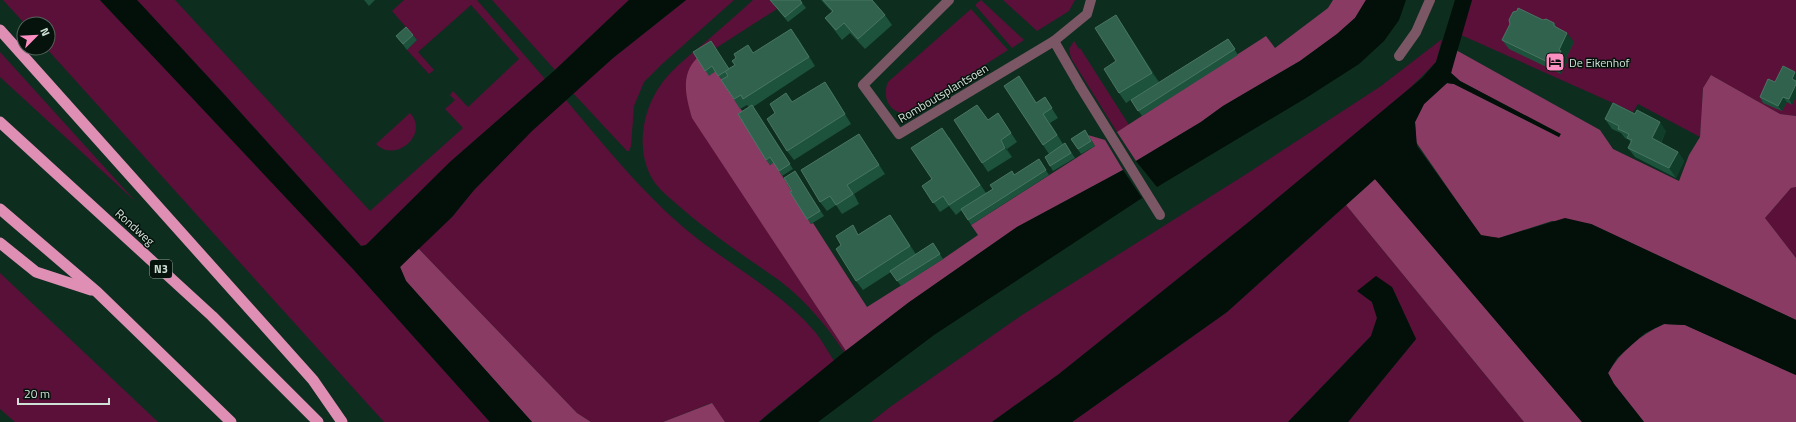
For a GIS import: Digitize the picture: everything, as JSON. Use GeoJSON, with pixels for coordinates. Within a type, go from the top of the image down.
{"type":"FeatureCollection","features":[{"type":"Feature","properties":{"kind":"highway"},"geometry":{"type":"LineString","coordinates":[[0,30],[313,380],[342,422]]}},
{"type":"Feature","properties":{"kind":"highway","name":"Rondweg"},"geometry":{"type":"LineString","coordinates":[[0,122],[212,316],[318,422]]}},
{"type":"Feature","properties":{"kind":"highway"},"geometry":{"type":"LineString","coordinates":[[0,209],[97,292],[231,422]]}},
{"type":"Feature","properties":{"kind":"highway"},"geometry":{"type":"LineString","coordinates":[[0,243],[36,272],[97,292]]}},
{"type":"Feature","properties":{"kind":"street","name":"Romboutsplantsoen"},"geometry":{"type":"LineString","coordinates":[[949,0],[862,85],[899,134],[1054,41],[1087,14],[1091,0]]}},
{"type":"Feature","properties":{"kind":"street"},"geometry":{"type":"LineString","coordinates":[[1399,56],[1416,32],[1430,0]]}},
{"type":"Feature","properties":{"kind":"street"},"geometry":{"type":"LineString","coordinates":[[1054,41],[1080,86],[1160,215]]}},
{"type":"Feature","properties":{"kind":"shaded area"},"geometry":{"type":"Polygon","coordinates":[[[3,0],[100,0],[353,269],[490,422],[384,422],[53,56],[56,56],[56,16],[18,16],[3,0]]]}},
{"type":"Feature","properties":{"kind":"shaded area"},"geometry":{"type":"Polygon","coordinates":[[[100,0],[137,0],[361,246],[366,245],[450,162],[555,70],[629,0],[686,0],[613,58],[532,131],[474,190],[452,217],[400,267],[406,281],[532,422],[490,422],[353,269],[100,0]]]}},
{"type":"Feature","properties":{"kind":"shaded area"},"geometry":{"type":"Polygon","coordinates":[[[137,0],[175,0],[370,211],[463,128],[445,109],[455,100],[450,95],[453,91],[468,107],[519,59],[471,5],[418,52],[434,70],[429,74],[407,50],[417,40],[392,11],[404,0],[477,0],[545,79],[450,162],[366,245],[361,246],[137,0]]]}},
{"type":"Feature","properties":{"kind":"shaded area"},"geometry":{"type":"Polygon","coordinates":[[[492,0],[629,0],[555,70],[492,0]]]}},
{"type":"Feature","properties":{"kind":"shaded area"},"geometry":{"type":"Polygon","coordinates":[[[686,0],[734,0],[644,82],[634,106],[631,146],[629,151],[627,151],[573,93],[613,58],[686,0]]]}},
{"type":"Feature","properties":{"kind":"shaded area"},"geometry":{"type":"Polygon","coordinates":[[[753,0],[780,0],[774,5],[777,9],[716,48],[715,46],[693,118],[846,351],[844,352],[815,314],[798,296],[780,281],[729,246],[680,207],[656,184],[647,168],[644,156],[643,130],[650,105],[655,94],[662,83],[681,62],[753,0]]]}},
{"type":"Feature","properties":{"kind":"shaded area"},"geometry":{"type":"Polygon","coordinates":[[[981,0],[1024,40],[1012,48],[975,5],[981,0]]]}},
{"type":"Feature","properties":{"kind":"shaded area"},"geometry":{"type":"Polygon","coordinates":[[[1003,0],[1075,0],[1069,11],[1037,31],[1003,0]]]}},
{"type":"Feature","properties":{"kind":"shaded area"},"geometry":{"type":"Polygon","coordinates":[[[1333,0],[1366,0],[1355,18],[1337,34],[1300,61],[1223,106],[1201,122],[1136,161],[1117,132],[1266,36],[1275,48],[1328,8],[1333,0]]]}},
{"type":"Feature","properties":{"kind":"shaded area"},"geometry":{"type":"Polygon","coordinates":[[[1366,0],[1406,0],[1399,20],[1384,41],[1359,64],[1306,98],[1157,187],[1136,161],[1201,122],[1223,106],[1300,61],[1337,34],[1355,18],[1366,0]]]}},
{"type":"Feature","properties":{"kind":"shaded area"},"geometry":{"type":"Polygon","coordinates":[[[1455,0],[1472,0],[1451,73],[1460,81],[1561,134],[1559,137],[1454,84],[1447,83],[1424,104],[1415,122],[1417,146],[1481,235],[1499,238],[1565,218],[1591,224],[1796,320],[1796,375],[1685,325],[1664,324],[1645,333],[1617,358],[1608,373],[1614,384],[1644,422],[1582,422],[1375,179],[1227,312],[1072,422],[992,422],[1059,374],[1250,221],[1422,78],[1436,62],[1455,0]]]}},
{"type":"Feature","properties":{"kind":"shaded area"},"geometry":{"type":"Polygon","coordinates":[[[1472,0],[1796,0],[1796,116],[1780,114],[1711,75],[1703,88],[1700,137],[1638,104],[1633,112],[1461,35],[1472,0]]]}},
{"type":"Feature","properties":{"kind":"shaded area"},"geometry":{"type":"Polygon","coordinates":[[[971,9],[1008,50],[909,113],[897,112],[889,105],[887,100],[886,88],[888,82],[971,9]]]}},
{"type":"Feature","properties":{"kind":"shaded area"},"geometry":{"type":"Polygon","coordinates":[[[1442,39],[1436,62],[1409,89],[1250,221],[1059,374],[992,422],[871,422],[890,407],[1022,315],[1248,173],[1381,86],[1442,39]]]}},
{"type":"Feature","properties":{"kind":"shaded area"},"geometry":{"type":"Polygon","coordinates":[[[1074,41],[1129,125],[1117,132],[1071,58],[1069,49],[1074,41]]]}},
{"type":"Feature","properties":{"kind":"shaded area"},"geometry":{"type":"Polygon","coordinates":[[[1456,50],[1600,130],[1613,149],[1679,181],[1689,155],[1700,137],[1703,88],[1711,75],[1780,114],[1796,116],[1796,187],[1791,188],[1765,218],[1796,258],[1796,320],[1591,224],[1552,221],[1499,238],[1481,236],[1416,142],[1415,122],[1424,104],[1447,83],[1454,84],[1559,137],[1560,134],[1460,81],[1451,73],[1456,50]]]}},
{"type":"Feature","properties":{"kind":"shaded area"},"geometry":{"type":"Polygon","coordinates":[[[0,52],[136,202],[0,77],[0,52]]]}},
{"type":"Feature","properties":{"kind":"shaded area"},"geometry":{"type":"Polygon","coordinates":[[[697,58],[716,71],[746,117],[770,165],[774,162],[811,224],[813,223],[867,307],[978,235],[971,225],[1095,146],[1088,135],[1105,140],[1123,170],[1017,227],[908,303],[846,351],[692,118],[686,94],[686,79],[688,72],[697,58]]]}},
{"type":"Feature","properties":{"kind":"shaded area"},"geometry":{"type":"Polygon","coordinates":[[[566,100],[622,166],[651,197],[683,227],[786,303],[816,333],[834,361],[759,422],[725,422],[711,403],[663,422],[591,422],[577,413],[418,248],[452,217],[474,190],[531,131],[566,100]]]}},
{"type":"Feature","properties":{"kind":"shaded area"},"geometry":{"type":"Polygon","coordinates":[[[410,113],[415,121],[416,130],[408,144],[400,149],[392,151],[384,149],[376,144],[410,113]]]}},
{"type":"Feature","properties":{"kind":"shaded area"},"geometry":{"type":"Polygon","coordinates":[[[1123,170],[1142,198],[934,335],[818,422],[759,422],[844,352],[908,303],[1017,227],[1123,170]]]}},
{"type":"Feature","properties":{"kind":"shaded area"},"geometry":{"type":"Polygon","coordinates":[[[1375,179],[1582,422],[1524,422],[1346,205],[1375,179]]]}},
{"type":"Feature","properties":{"kind":"shaded area"},"geometry":{"type":"Polygon","coordinates":[[[1796,187],[1796,258],[1765,218],[1791,188],[1796,187]]]}},
{"type":"Feature","properties":{"kind":"shaded area"},"geometry":{"type":"Polygon","coordinates":[[[1346,205],[1524,422],[1348,422],[1416,339],[1392,287],[1358,291],[1372,302],[1377,318],[1371,336],[1288,422],[1072,422],[1227,312],[1346,205]]]}},
{"type":"Feature","properties":{"kind":"shaded area"},"geometry":{"type":"Polygon","coordinates":[[[418,248],[577,413],[591,422],[532,422],[406,281],[400,267],[418,248]]]}},
{"type":"Feature","properties":{"kind":"shaded area"},"geometry":{"type":"Polygon","coordinates":[[[0,273],[158,422],[15,422],[0,409],[0,273]]]}},
{"type":"Feature","properties":{"kind":"shaded area"},"geometry":{"type":"Polygon","coordinates":[[[1376,276],[1392,287],[1416,339],[1348,422],[1288,422],[1371,336],[1377,318],[1372,302],[1357,291],[1376,276]]]}},
{"type":"Feature","properties":{"kind":"shaded area"},"geometry":{"type":"Polygon","coordinates":[[[1664,324],[1685,325],[1796,375],[1796,422],[1644,422],[1614,384],[1608,373],[1613,365],[1632,344],[1655,328],[1664,324]]]}},
{"type":"Feature","properties":{"kind":"shaded area"},"geometry":{"type":"Polygon","coordinates":[[[712,403],[725,422],[663,422],[712,403]]]}},
{"type":"Feature","properties":{"kind":"building"},"geometry":{"type":"Polygon","coordinates":[[[770,0],[800,0],[802,3],[785,17],[770,0]]]}},
{"type":"Feature","properties":{"kind":"building"},"geometry":{"type":"Polygon","coordinates":[[[823,0],[872,0],[885,15],[858,39],[844,23],[836,30],[825,18],[833,11],[823,0]]]}},
{"type":"Feature","properties":{"kind":"building"},"geometry":{"type":"Polygon","coordinates":[[[1518,8],[1543,20],[1546,19],[1554,23],[1554,26],[1567,33],[1559,50],[1561,51],[1554,65],[1502,40],[1510,24],[1509,20],[1513,12],[1517,11],[1518,8]]]}},
{"type":"Feature","properties":{"kind":"building"},"geometry":{"type":"Polygon","coordinates":[[[1116,15],[1152,73],[1119,93],[1104,69],[1116,61],[1095,28],[1116,15]]]}},
{"type":"Feature","properties":{"kind":"building"},"geometry":{"type":"Polygon","coordinates":[[[406,27],[413,35],[403,44],[396,36],[406,27]]]}},
{"type":"Feature","properties":{"kind":"building"},"geometry":{"type":"Polygon","coordinates":[[[791,29],[809,57],[743,99],[741,95],[734,99],[721,80],[728,76],[725,71],[735,65],[732,61],[736,58],[734,54],[748,45],[753,53],[791,29]]]}},
{"type":"Feature","properties":{"kind":"building"},"geometry":{"type":"Polygon","coordinates":[[[1228,39],[1235,49],[1138,111],[1131,100],[1228,39]]]}},
{"type":"Feature","properties":{"kind":"building"},"geometry":{"type":"Polygon","coordinates":[[[711,41],[729,69],[718,76],[712,66],[705,71],[693,52],[711,41]]]}},
{"type":"Feature","properties":{"kind":"building"},"geometry":{"type":"Polygon","coordinates":[[[1783,66],[1795,72],[1792,79],[1796,81],[1796,84],[1789,99],[1783,97],[1778,106],[1760,97],[1768,79],[1775,82],[1783,66]]]}},
{"type":"Feature","properties":{"kind":"building"},"geometry":{"type":"Polygon","coordinates":[[[1019,76],[1036,103],[1045,97],[1052,108],[1043,114],[1057,135],[1043,145],[1004,86],[1019,76]]]}},
{"type":"Feature","properties":{"kind":"building"},"geometry":{"type":"Polygon","coordinates":[[[825,82],[845,114],[787,151],[767,119],[775,113],[770,104],[786,93],[792,102],[825,82]]]}},
{"type":"Feature","properties":{"kind":"building"},"geometry":{"type":"Polygon","coordinates":[[[1613,103],[1635,114],[1637,110],[1660,122],[1652,138],[1678,152],[1669,168],[1628,148],[1632,140],[1627,138],[1629,134],[1618,129],[1619,126],[1605,119],[1613,103]]]}},
{"type":"Feature","properties":{"kind":"building"},"geometry":{"type":"Polygon","coordinates":[[[752,105],[790,164],[779,171],[770,157],[766,160],[738,114],[752,105]]]}},
{"type":"Feature","properties":{"kind":"building"},"geometry":{"type":"Polygon","coordinates":[[[977,105],[988,120],[998,113],[1011,133],[1001,140],[1005,148],[982,163],[954,120],[977,105]]]}},
{"type":"Feature","properties":{"kind":"building"},"geometry":{"type":"Polygon","coordinates":[[[942,128],[980,185],[949,205],[943,196],[933,203],[922,186],[932,179],[911,148],[942,128]]]}},
{"type":"Feature","properties":{"kind":"building"},"geometry":{"type":"Polygon","coordinates":[[[1085,130],[1091,141],[1078,149],[1071,139],[1085,130]]]}},
{"type":"Feature","properties":{"kind":"building"},"geometry":{"type":"Polygon","coordinates":[[[859,134],[879,165],[847,185],[853,194],[836,205],[830,196],[820,202],[801,170],[859,134]]]}},
{"type":"Feature","properties":{"kind":"building"},"geometry":{"type":"Polygon","coordinates":[[[1065,143],[1071,153],[1050,166],[1045,157],[1065,143]]]}},
{"type":"Feature","properties":{"kind":"building"},"geometry":{"type":"Polygon","coordinates":[[[1039,159],[1046,170],[968,220],[961,209],[993,189],[990,185],[1012,171],[1014,175],[1039,159]]]}},
{"type":"Feature","properties":{"kind":"building"},"geometry":{"type":"Polygon","coordinates":[[[795,171],[820,211],[807,219],[790,192],[792,191],[784,178],[795,171]]]}},
{"type":"Feature","properties":{"kind":"building"},"geometry":{"type":"Polygon","coordinates":[[[890,215],[910,246],[856,281],[836,249],[841,245],[836,236],[853,225],[858,235],[890,215]]]}},
{"type":"Feature","properties":{"kind":"building"},"geometry":{"type":"Polygon","coordinates":[[[933,243],[940,254],[897,281],[890,271],[933,243]]]}},
{"type":"Feature","properties":{"kind":"place","name":"De Eikenhof"},"geometry":{"type":"Point","coordinates":[1555,62]}}]}
